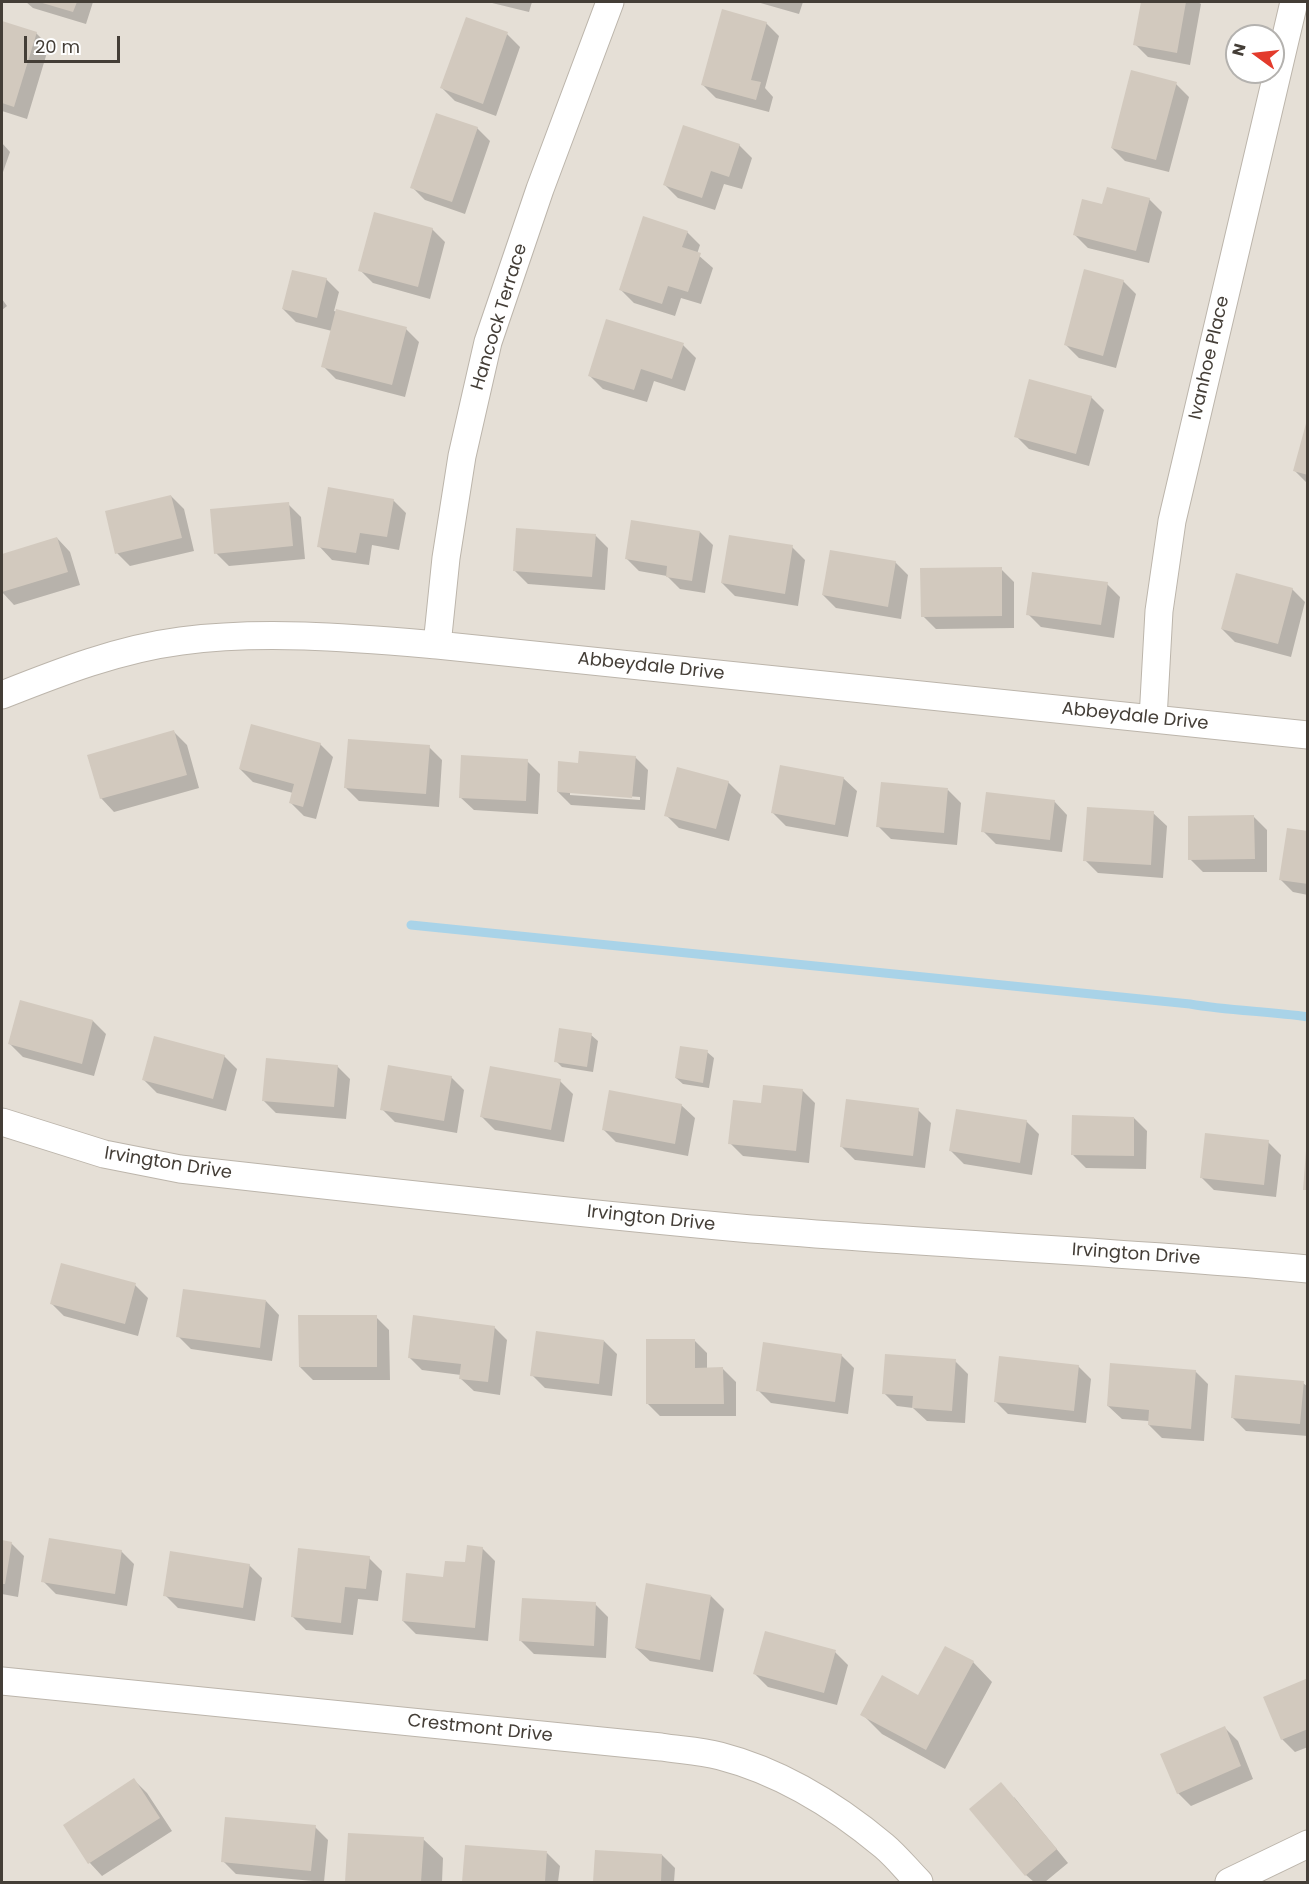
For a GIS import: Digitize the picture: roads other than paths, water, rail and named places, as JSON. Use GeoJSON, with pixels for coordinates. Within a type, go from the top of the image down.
{"type":"FeatureCollection","features":[{"type":"Feature","properties":{"kind":"street","name":"Hancock Terrace"},"geometry":{"type":"LineString","coordinates":[[437,645],[446,558],[462,456],[489,342],[540,189],[610,2]]}},
{"type":"Feature","properties":{"kind":"street","name":"Ivanhoe Place"},"geometry":{"type":"LineString","coordinates":[[1152,719],[1159,611],[1172,521],[1294,2]]}},
{"type":"Feature","properties":{"kind":"street","name":"Abbeydale Drive"},"geometry":{"type":"LineString","coordinates":[[2,695],[75,667],[145,648],[181,641],[254,635],[372,639],[437,645],[1308,735]]}},
{"type":"Feature","properties":{"kind":"street","name":"Irvington Drive"},"geometry":{"type":"LineString","coordinates":[[2,1122],[104,1154],[180,1169],[741,1228],[1190,1258],[1308,1269]]}},
{"type":"Feature","properties":{"kind":"street","name":"Crestmont Drive"},"geometry":{"type":"LineString","coordinates":[[2,1681],[661,1747],[719,1756],[772,1773],[837,1809],[885,1847],[919,1882]]}},
{"type":"Feature","properties":{"kind":"street"},"geometry":{"type":"LineString","coordinates":[[1229,1882],[1308,1844]]}},
{"type":"Feature","properties":{"kind":"waterway"},"geometry":{"type":"LineString","coordinates":[[411,925],[1308,1017]]}}]}
